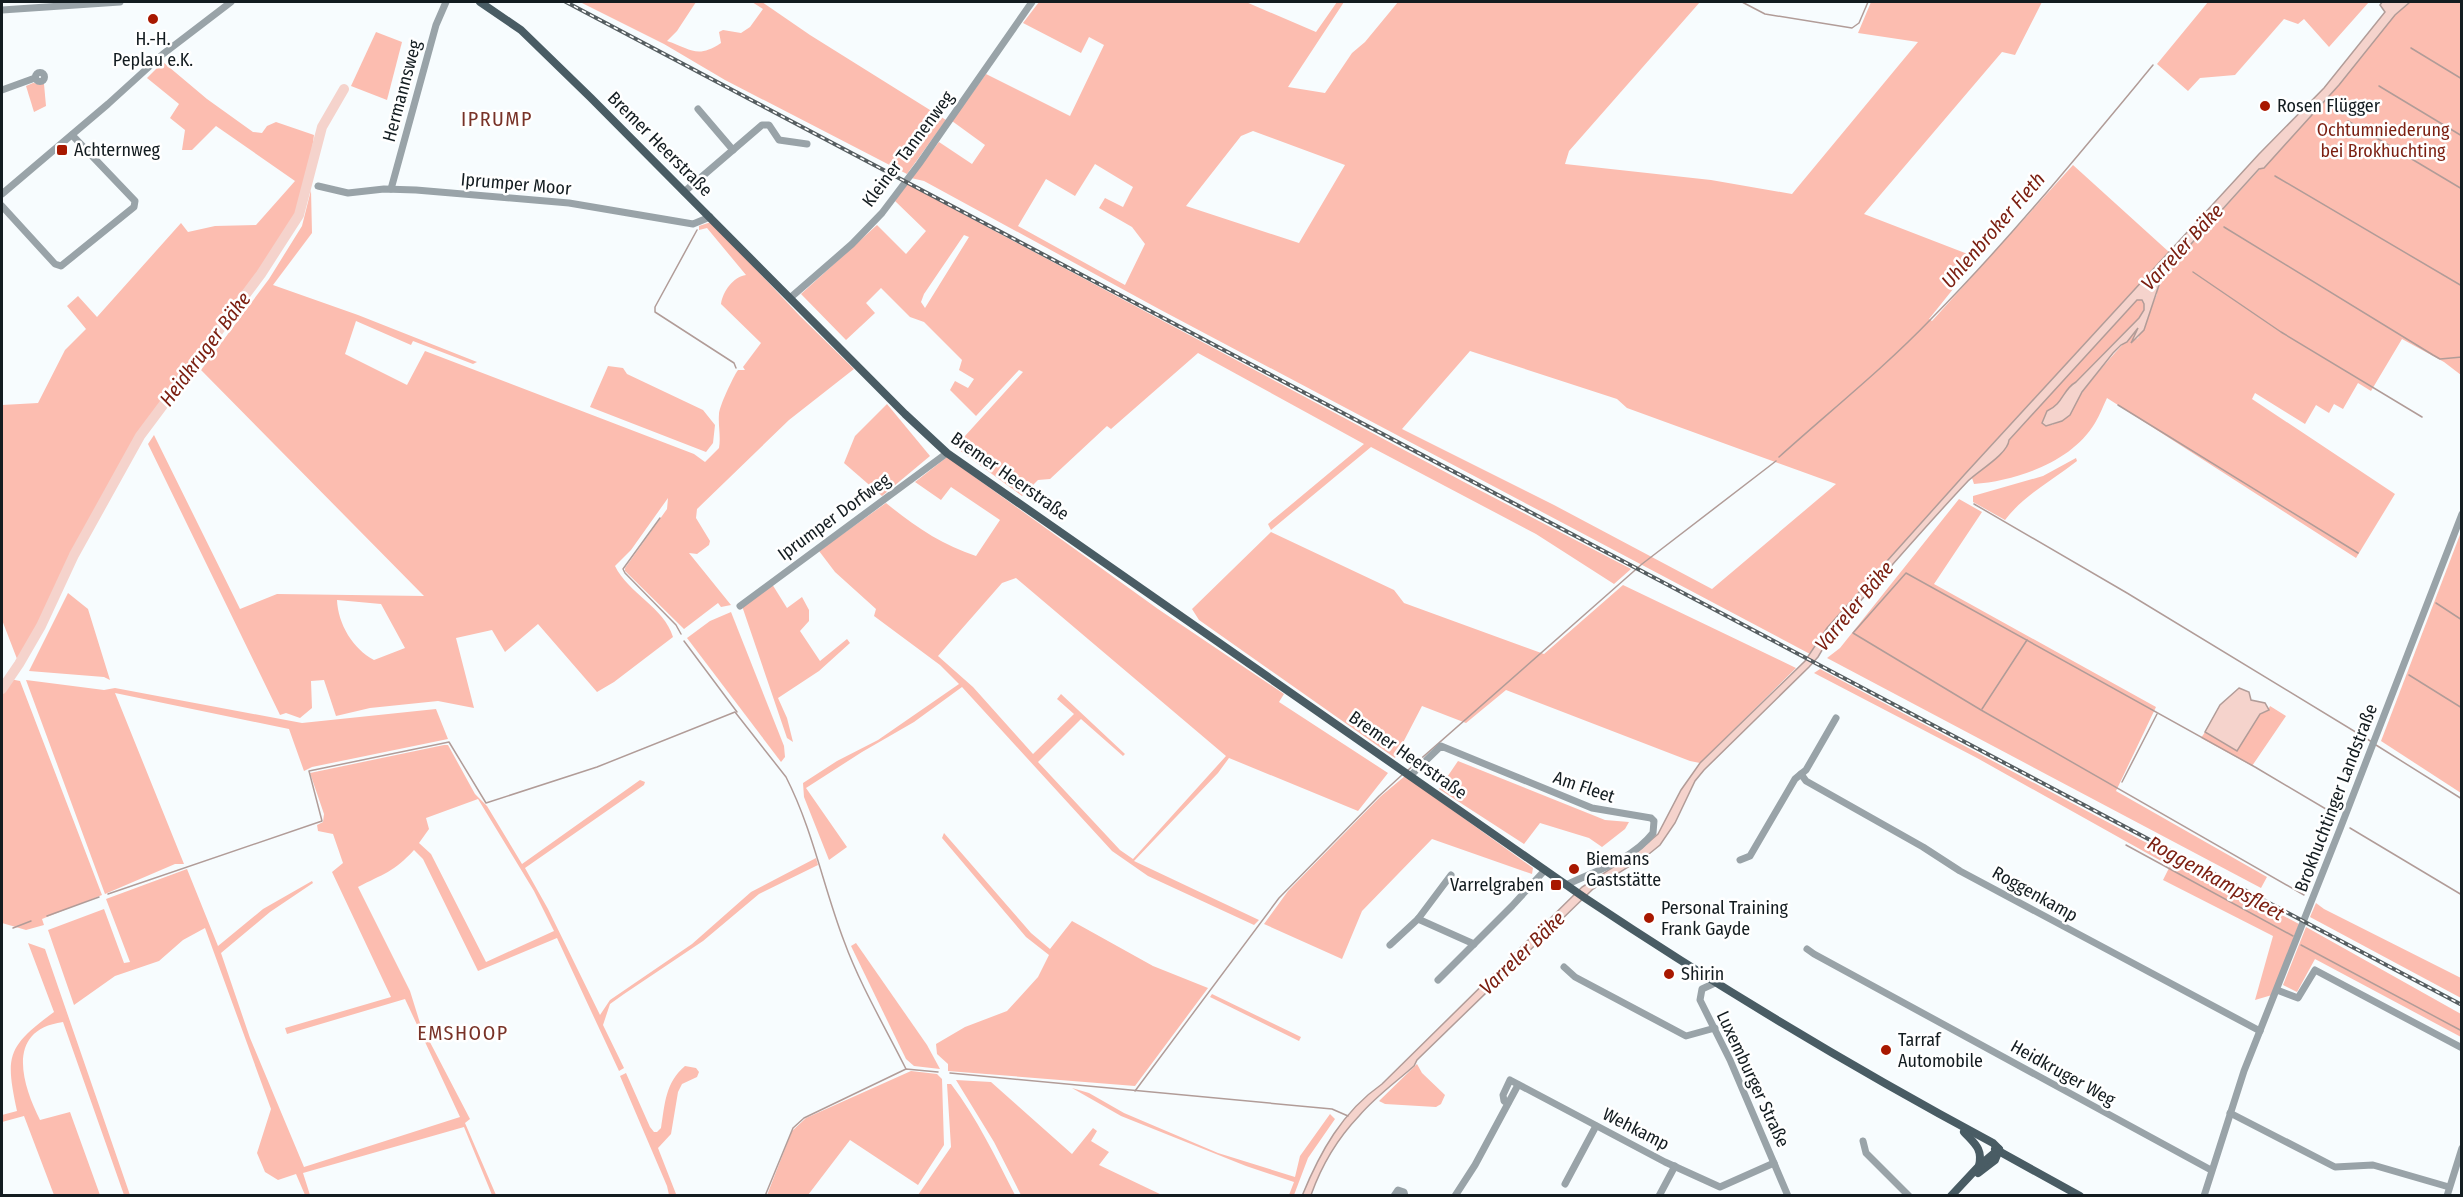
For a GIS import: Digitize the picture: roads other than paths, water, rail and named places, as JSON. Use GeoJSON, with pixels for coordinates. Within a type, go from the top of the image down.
{"type":"FeatureCollection","features":[{"type":"Feature","properties":{"kind":"main road","name":"Bremer Heerstraße"},"geometry":{"type":"LineString","coordinates":[[480,2],[521,30],[897,406],[947,453],[1586,899],[1715,983],[1929,1107]]}},
{"type":"Feature","properties":{"kind":"main road"},"geometry":{"type":"LineString","coordinates":[[1929,1107],[1964,1132],[1992,1148],[2000,1149]]}},
{"type":"Feature","properties":{"kind":"main road"},"geometry":{"type":"LineString","coordinates":[[1929,1107],[2080,1196]]}},
{"type":"Feature","properties":{"kind":"main road"},"geometry":{"type":"LineString","coordinates":[[1964,1132],[1977,1145],[1981,1153],[1979,1166]]}},
{"type":"Feature","properties":{"kind":"main road"},"geometry":{"type":"LineString","coordinates":[[1990,1165],[2000,1149]]}},
{"type":"Feature","properties":{"kind":"main road"},"geometry":{"type":"LineString","coordinates":[[1951,1196],[1979,1166],[2000,1149]]}},
{"type":"Feature","properties":{"kind":"main road"},"geometry":{"type":"LineString","coordinates":[[1969,1179],[1990,1165],[2017,1160]]}},
{"type":"Feature","properties":{"kind":"street"},"geometry":{"type":"LineString","coordinates":[[2,10],[120,2]]}},
{"type":"Feature","properties":{"kind":"street"},"geometry":{"type":"LineString","coordinates":[[2,194],[163,54],[231,2]]}},
{"type":"Feature","properties":{"kind":"street","name":"Hermannsweg"},"geometry":{"type":"LineString","coordinates":[[391,189],[435,27],[446,2]]}},
{"type":"Feature","properties":{"kind":"street","name":"Kleiner Tannenweg"},"geometry":{"type":"LineString","coordinates":[[790,298],[852,244],[882,213],[920,164],[1032,2]]}},
{"type":"Feature","properties":{"kind":"street"},"geometry":{"type":"LineString","coordinates":[[2,90],[35,78]]}},
{"type":"Feature","properties":{"kind":"street"},"geometry":{"type":"LineString","coordinates":[[698,110],[733,150]]}},
{"type":"Feature","properties":{"kind":"street"},"geometry":{"type":"LineString","coordinates":[[684,192],[762,125],[769,125],[779,140],[807,144]]}},
{"type":"Feature","properties":{"kind":"street"},"geometry":{"type":"LineString","coordinates":[[2,206],[55,264],[61,266],[134,207],[135,201],[72,135]]}},
{"type":"Feature","properties":{"kind":"street","name":"Iprumper Moor"},"geometry":{"type":"LineString","coordinates":[[318,186],[348,193],[391,189],[569,204],[693,224],[710,217]]}},
{"type":"Feature","properties":{"kind":"street","name":"Iprumper Dorfweg"},"geometry":{"type":"LineString","coordinates":[[740,606],[947,453]]}},
{"type":"Feature","properties":{"kind":"street","name":"Brokhuchtinger Landstraße"},"geometry":{"type":"LineString","coordinates":[[2205,1196],[2230,1113],[2260,1031],[2462,514]]}},
{"type":"Feature","properties":{"kind":"street"},"geometry":{"type":"LineString","coordinates":[[1740,860],[1750,856],[1795,779],[1806,770],[1836,718]]}},
{"type":"Feature","properties":{"kind":"street","name":"Am Fleet"},"geometry":{"type":"LineString","coordinates":[[1407,774],[1441,746],[1592,808],[1651,818],[1654,821],[1653,833],[1637,847],[1598,873],[1566,885]]}},
{"type":"Feature","properties":{"kind":"street","name":"Roggenkamp"},"geometry":{"type":"LineString","coordinates":[[1801,774],[1806,781],[1923,847],[1960,871],[2260,1031]]}},
{"type":"Feature","properties":{"kind":"street"},"geometry":{"type":"LineString","coordinates":[[1438,980],[1545,870]]}},
{"type":"Feature","properties":{"kind":"street"},"geometry":{"type":"LineString","coordinates":[[1390,945],[1418,919],[1450,875]]}},
{"type":"Feature","properties":{"kind":"street"},"geometry":{"type":"LineString","coordinates":[[1418,919],[1474,944]]}},
{"type":"Feature","properties":{"kind":"street","name":"Heidkruger Weg"},"geometry":{"type":"LineString","coordinates":[[1807,949],[1823,960],[2211,1170]]}},
{"type":"Feature","properties":{"kind":"street"},"geometry":{"type":"LineString","coordinates":[[1564,967],[1575,977],[1686,1036],[1715,1028]]}},
{"type":"Feature","properties":{"kind":"street"},"geometry":{"type":"LineString","coordinates":[[2277,990],[2298,998],[2315,970],[2462,1048]]}},
{"type":"Feature","properties":{"kind":"street","name":"Luxemburger Straße"},"geometry":{"type":"LineString","coordinates":[[1715,983],[1702,988],[1700,1000],[1715,1028],[1788,1196]]}},
{"type":"Feature","properties":{"kind":"street","name":"Wehkamp"},"geometry":{"type":"LineString","coordinates":[[1455,1196],[1475,1165],[1518,1085],[1720,1187],[1774,1162]]}},
{"type":"Feature","properties":{"kind":"street"},"geometry":{"type":"LineString","coordinates":[[2230,1113],[2334,1167],[2373,1165],[2449,1187]]}},
{"type":"Feature","properties":{"kind":"street"},"geometry":{"type":"LineString","coordinates":[[1564,1184],[1596,1126]]}},
{"type":"Feature","properties":{"kind":"street"},"geometry":{"type":"LineString","coordinates":[[1863,1141],[1866,1153],[1909,1196]]}},
{"type":"Feature","properties":{"kind":"street"},"geometry":{"type":"LineString","coordinates":[[2447,1196],[2462,1148]]}},
{"type":"Feature","properties":{"kind":"street"},"geometry":{"type":"LineString","coordinates":[[1659,1196],[1675,1166]]}},
{"type":"Feature","properties":{"kind":"street"},"geometry":{"type":"LineString","coordinates":[[1394,1196],[1398,1190],[1404,1192],[1405,1196]]}},
{"type":"Feature","properties":{"kind":"water","name":"Varreler Bäke"},"geometry":{"type":"Polygon","coordinates":[[[2382,2],[2410,2],[2395,15],[2339,85],[2264,168],[2259,169],[2162,276],[2144,330],[2131,343],[2138,328],[2127,342],[2113,353],[2082,392],[2070,415],[2062,421],[2046,426],[2042,423],[2047,411],[2057,404],[2071,385],[2139,318],[2144,310],[2142,300],[2137,300],[2009,440],[2004,451],[1968,481],[1933,519],[1831,635],[1809,667],[1704,770],[1695,781],[1675,823],[1660,845],[1593,889],[1417,1060],[1414,1066],[1372,1102],[1337,1143],[1311,1195],[1302,1196],[1316,1164],[1334,1134],[1355,1107],[1382,1084],[1582,887],[1637,852],[1658,834],[1681,790],[1700,763],[1805,661],[1827,628],[1965,474],[2259,154],[2324,88],[2385,12],[2380,5],[2382,2]]]}},
{"type":"Feature","properties":{"kind":"water"},"geometry":{"type":"Polygon","coordinates":[[[2239,688],[2249,692],[2251,700],[2265,703],[2269,710],[2260,714],[2237,751],[2205,732],[2220,705],[2239,688]]]}},
{"type":"Feature","properties":{"kind":"waterway"},"geometry":{"type":"LineString","coordinates":[[1742,2],[1765,14],[1852,28],[1859,23],[1868,2]]}},
{"type":"Feature","properties":{"kind":"waterway"},"geometry":{"type":"LineString","coordinates":[[2411,48],[2462,79]]}},
{"type":"Feature","properties":{"kind":"waterway","name":"Uhlenbroker Fleth"},"geometry":{"type":"LineString","coordinates":[[1779,457],[1895,355],[1960,289],[2045,195],[2153,65]]}},
{"type":"Feature","properties":{"kind":"waterway"},"geometry":{"type":"LineString","coordinates":[[2379,86],[2462,136]]}},
{"type":"Feature","properties":{"kind":"waterway","name":"Heidkruger Bäke"},"geometry":{"type":"LineString","coordinates":[[2,689],[41,626],[74,555],[140,436],[261,274],[299,215],[322,127],[344,89]]}},
{"type":"Feature","properties":{"kind":"waterway"},"geometry":{"type":"LineString","coordinates":[[2348,121],[2462,189]]}},
{"type":"Feature","properties":{"kind":"waterway"},"geometry":{"type":"LineString","coordinates":[[2275,176],[2462,286]]}},
{"type":"Feature","properties":{"kind":"waterway","name":"Varreler Bäke"},"geometry":{"type":"LineString","coordinates":[[2224,227],[2440,359],[2462,357]]}},
{"type":"Feature","properties":{"kind":"waterway"},"geometry":{"type":"LineString","coordinates":[[697,230],[655,307],[655,312],[734,363],[736,368]]}},
{"type":"Feature","properties":{"kind":"waterway"},"geometry":{"type":"LineString","coordinates":[[2193,272],[2281,332],[2422,417]]}},
{"type":"Feature","properties":{"kind":"waterway"},"geometry":{"type":"LineString","coordinates":[[2118,405],[2358,553]]}},
{"type":"Feature","properties":{"kind":"waterway"},"geometry":{"type":"LineString","coordinates":[[1407,771],[1642,564],[1776,461]]}},
{"type":"Feature","properties":{"kind":"waterway"},"geometry":{"type":"LineString","coordinates":[[1974,504],[2127,593],[2372,742]]}},
{"type":"Feature","properties":{"kind":"waterway"},"geometry":{"type":"LineString","coordinates":[[660,518],[623,569],[676,625],[681,634]]}},
{"type":"Feature","properties":{"kind":"waterway","name":"Varreler Bäke"},"geometry":{"type":"LineString","coordinates":[[2304,895],[1981,710],[1853,633],[1906,573],[2255,767],[2336,815]]}},
{"type":"Feature","properties":{"kind":"waterway"},"geometry":{"type":"LineString","coordinates":[[2436,603],[2462,620]]}},
{"type":"Feature","properties":{"kind":"waterway"},"geometry":{"type":"LineString","coordinates":[[1982,709],[2027,640]]}},
{"type":"Feature","properties":{"kind":"waterway"},"geometry":{"type":"LineString","coordinates":[[684,641],[737,712]]}},
{"type":"Feature","properties":{"kind":"waterway"},"geometry":{"type":"LineString","coordinates":[[2409,675],[2462,708]]}},
{"type":"Feature","properties":{"kind":"waterway"},"geometry":{"type":"LineString","coordinates":[[108,894],[322,821],[309,771],[449,742],[486,803],[597,767],[735,712],[786,777],[804,817],[850,957],[906,1069]]}},
{"type":"Feature","properties":{"kind":"waterway"},"geometry":{"type":"LineString","coordinates":[[2122,782],[2157,714]]}},
{"type":"Feature","properties":{"kind":"waterway"},"geometry":{"type":"LineString","coordinates":[[2376,745],[2462,799]]}},
{"type":"Feature","properties":{"kind":"waterway"},"geometry":{"type":"LineString","coordinates":[[1135,1091],[1279,898],[1403,774]]}},
{"type":"Feature","properties":{"kind":"waterway"},"geometry":{"type":"LineString","coordinates":[[2350,828],[2462,895]]}},
{"type":"Feature","properties":{"kind":"waterway","name":"Roggenkampsfleet"},"geometry":{"type":"LineString","coordinates":[[2126,845],[2293,936]]}},
{"type":"Feature","properties":{"kind":"waterway"},"geometry":{"type":"LineString","coordinates":[[47,916],[99,897]]}},
{"type":"Feature","properties":{"kind":"waterway"},"geometry":{"type":"LineString","coordinates":[[13,928],[31,921]]}},
{"type":"Feature","properties":{"kind":"waterway","name":"Roggenkampsfleet"},"geometry":{"type":"LineString","coordinates":[[2301,945],[2462,1031]]}},
{"type":"Feature","properties":{"kind":"waterway"},"geometry":{"type":"LineString","coordinates":[[765,1196],[793,1128],[804,1118],[906,1069],[938,1072]]}},
{"type":"Feature","properties":{"kind":"waterway"},"geometry":{"type":"LineString","coordinates":[[950,1073],[1332,1109],[1348,1116]]}},
{"type":"Feature","properties":{"kind":"railway"},"geometry":{"type":"LineString","coordinates":[[566,2],[2462,1005]]}},
{"type":"Feature","properties":{"kind":"place","name":"H.-H. Peplau e.K."},"geometry":{"type":"Point","coordinates":[153,19]}},
{"type":"Feature","properties":{"kind":"place","name":"Rosen Flügger"},"geometry":{"type":"Point","coordinates":[2265,106]}},
{"type":"Feature","properties":{"kind":"place","name":"Achternweg"},"geometry":{"type":"Point","coordinates":[62,150]}},
{"type":"Feature","properties":{"kind":"place","name":"Biemans Gaststätte"},"geometry":{"type":"Point","coordinates":[1574,869]}},
{"type":"Feature","properties":{"kind":"place","name":"Varrelgraben"},"geometry":{"type":"Point","coordinates":[1556,885]}},
{"type":"Feature","properties":{"kind":"place","name":"Personal Training Frank Gayde"},"geometry":{"type":"Point","coordinates":[1649,918]}},
{"type":"Feature","properties":{"kind":"place","name":"Shirin"},"geometry":{"type":"Point","coordinates":[1669,974]}},
{"type":"Feature","properties":{"kind":"place","name":"Tarraf Automobile"},"geometry":{"type":"Point","coordinates":[1886,1050]}},
{"type":"Feature","properties":{"kind":"district","name":"IPRUMP"},"geometry":{"type":"Point","coordinates":[497,119]}},
{"type":"Feature","properties":{"kind":"district","name":"EMSHOOP"},"geometry":{"type":"Point","coordinates":[463,1033]}},
{"type":"Feature","properties":{"kind":"park label","name":"Ochtumniederung bei Brokhuchting"},"geometry":{"type":"Point","coordinates":[2383,140]}}]}
